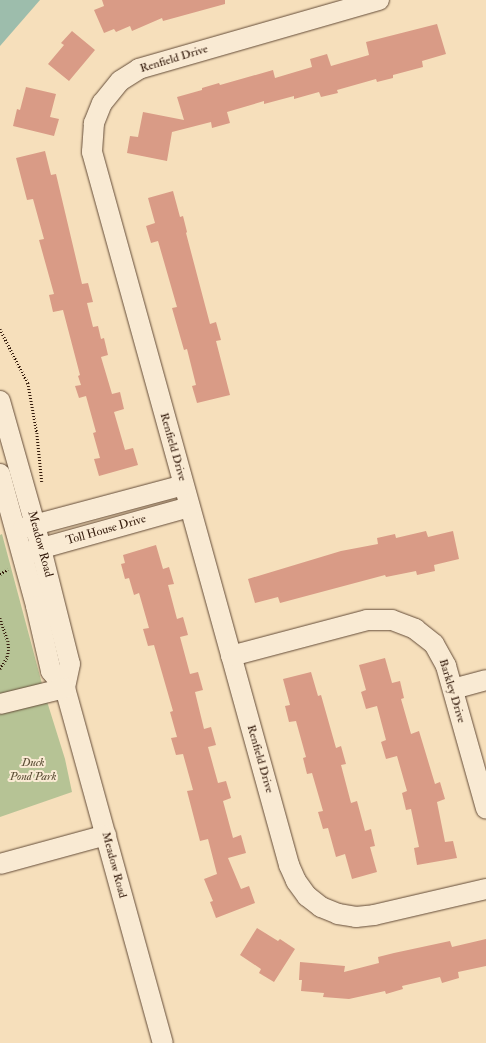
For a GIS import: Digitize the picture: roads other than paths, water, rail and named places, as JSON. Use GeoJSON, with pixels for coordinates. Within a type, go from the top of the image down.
{"type":"FeatureCollection","features":[{"type":"Feature","properties":{"kind":"street","name":"Renfield Drive"},"geometry":{"type":"LineString","coordinates":[[379,0],[145,66],[126,76],[115,86],[102,103],[96,116],[91,145],[94,166],[289,865],[296,881],[307,896],[321,907],[344,915],[362,917],[486,889]]}},
{"type":"Feature","properties":{"kind":"street","name":"Meadow Road"},"geometry":{"type":"LineString","coordinates":[[0,401],[26,527],[16,560],[51,671],[65,688],[163,1043]]}},
{"type":"Feature","properties":{"kind":"street","name":"Meadow Road"},"geometry":{"type":"LineString","coordinates":[[0,474],[26,527],[41,548],[70,664],[65,688]]}},
{"type":"Feature","properties":{"kind":"street","name":"Toll House Drive"},"geometry":{"type":"LineString","coordinates":[[26,527],[183,485]]}},
{"type":"Feature","properties":{"kind":"street","name":"Toll House Drive"},"geometry":{"type":"LineString","coordinates":[[16,560],[41,548],[189,507]]}},
{"type":"Feature","properties":{"kind":"street","name":"Barkley Drive"},"geometry":{"type":"LineString","coordinates":[[231,656],[373,619],[392,620],[415,629],[434,644],[444,660],[486,808]]}},
{"type":"Feature","properties":{"kind":"street"},"geometry":{"type":"LineString","coordinates":[[453,689],[486,680]]}},
{"type":"Feature","properties":{"kind":"street"},"geometry":{"type":"LineString","coordinates":[[0,704],[65,688]]}},
{"type":"Feature","properties":{"kind":"street"},"geometry":{"type":"LineString","coordinates":[[0,864],[106,835]]}},
{"type":"Feature","properties":{"kind":"park label","name":"Duck Pond Park"},"geometry":{"type":"Point","coordinates":[33,770]}}]}
